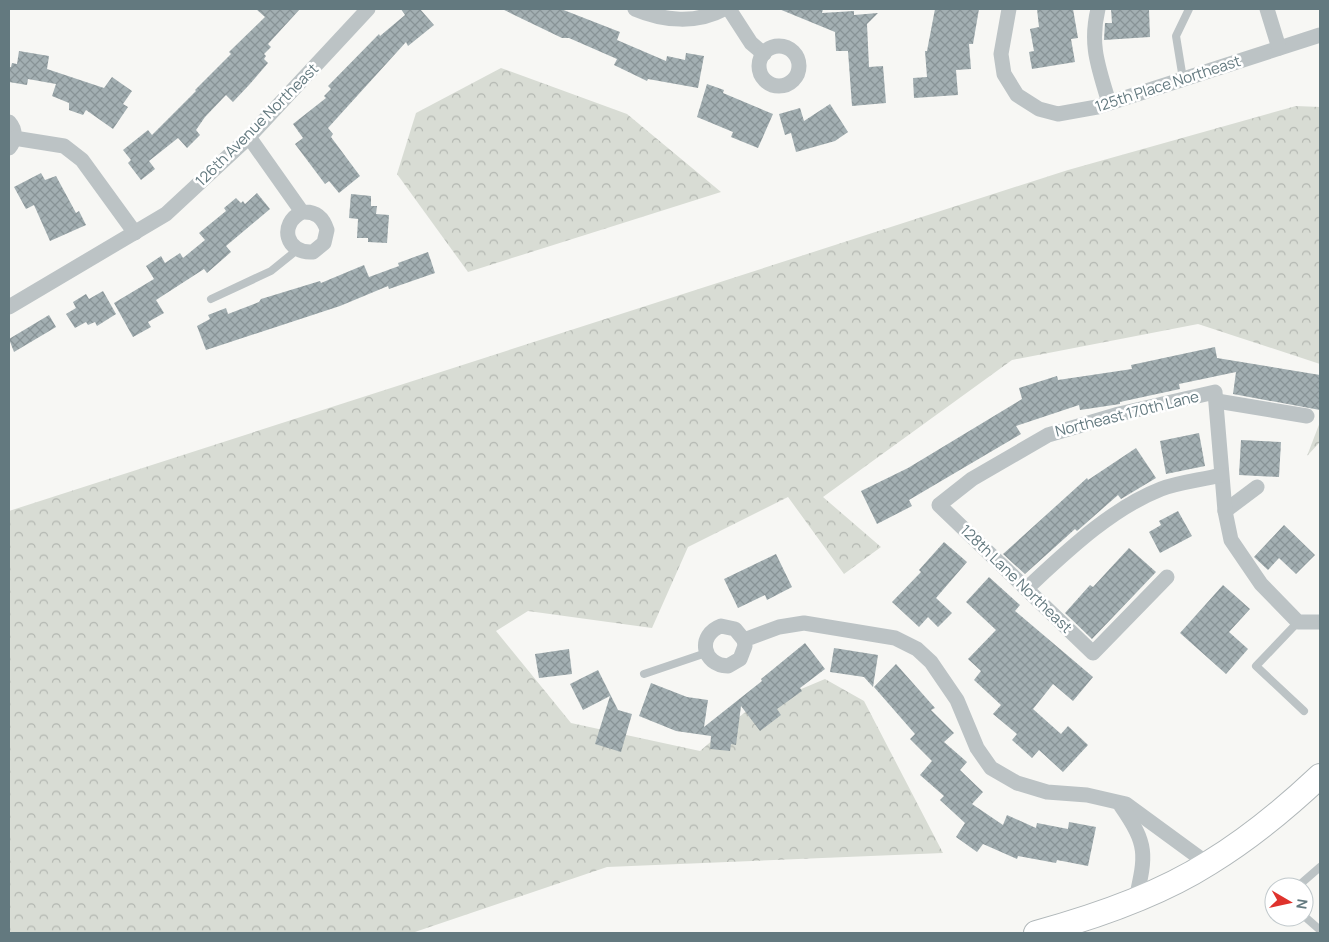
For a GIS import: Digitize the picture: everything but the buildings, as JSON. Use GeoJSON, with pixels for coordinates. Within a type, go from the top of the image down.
{"type":"FeatureCollection","features":[{"type":"Feature","properties":{"kind":"main road"},"geometry":{"type":"LineString","coordinates":[[1036,933],[1136,900],[1208,864],[1257,830],[1320,776]]}},
{"type":"Feature","properties":{"kind":"street","name":"126th Avenue Northeast"},"geometry":{"type":"LineString","coordinates":[[9,307],[166,214],[249,137],[368,9]]}},
{"type":"Feature","properties":{"kind":"street"},"geometry":{"type":"LineString","coordinates":[[635,9],[659,18],[682,19],[710,16],[724,9]]}},
{"type":"Feature","properties":{"kind":"street"},"geometry":{"type":"LineString","coordinates":[[729,9],[751,43],[764,54]]}},
{"type":"Feature","properties":{"kind":"street","name":"125th Place Northeast"},"geometry":{"type":"LineString","coordinates":[[1009,9],[1001,54],[1004,74],[1018,95],[1039,109],[1058,114],[1110,103],[1320,35]]}},
{"type":"Feature","properties":{"kind":"street"},"geometry":{"type":"LineString","coordinates":[[1098,9],[1093,36],[1093,52],[1110,103]]}},
{"type":"Feature","properties":{"kind":"street"},"geometry":{"type":"LineString","coordinates":[[1267,9],[1280,48]]}},
{"type":"Feature","properties":{"kind":"street"},"geometry":{"type":"LineString","coordinates":[[9,122],[14,132],[11,143],[64,146],[82,160],[135,232]]}},
{"type":"Feature","properties":{"kind":"street"},"geometry":{"type":"LineString","coordinates":[[249,137],[302,212]]}},
{"type":"Feature","properties":{"kind":"street"},"geometry":{"type":"LineString","coordinates":[[302,212],[308,212],[321,217],[327,230],[327,237],[319,248],[313,252],[297,250],[289,241],[287,227],[290,220],[302,212]]}},
{"type":"Feature","properties":{"kind":"street"},"geometry":{"type":"LineString","coordinates":[[1307,416],[1216,396],[1221,475],[1225,511],[1231,540],[1261,584],[1298,622],[1320,622]]}},
{"type":"Feature","properties":{"kind":"street","name":"Northeast 170th Lane"},"geometry":{"type":"LineString","coordinates":[[939,505],[972,479],[1048,435],[1119,414],[1216,396]]}},
{"type":"Feature","properties":{"kind":"street"},"geometry":{"type":"LineString","coordinates":[[1026,589],[1060,558],[1122,510],[1161,489],[1221,475]]}},
{"type":"Feature","properties":{"kind":"street"},"geometry":{"type":"LineString","coordinates":[[1225,511],[1257,486]]}},
{"type":"Feature","properties":{"kind":"street","name":"128th Lane Northeast"},"geometry":{"type":"LineString","coordinates":[[939,505],[1093,653],[1167,577]]}},
{"type":"Feature","properties":{"kind":"street"},"geometry":{"type":"LineString","coordinates":[[744,640],[779,627],[804,623],[895,638],[917,649],[931,662],[957,700],[977,748],[991,768],[1017,783],[1047,792],[1087,795],[1126,804],[1208,864]]}},
{"type":"Feature","properties":{"kind":"street"},"geometry":{"type":"LineString","coordinates":[[722,626],[735,629],[744,640],[744,653],[735,664],[728,666],[715,664],[706,653],[705,646],[710,633],[722,626]]}},
{"type":"Feature","properties":{"kind":"street"},"geometry":{"type":"LineString","coordinates":[[1119,803],[1141,837],[1144,849],[1136,900]]}},
{"type":"Feature","properties":{"kind":"lane"},"geometry":{"type":"LineString","coordinates":[[1183,79],[1176,36],[1189,9]]}},
{"type":"Feature","properties":{"kind":"lane"},"geometry":{"type":"LineString","coordinates":[[211,299],[271,271],[297,250]]}},
{"type":"Feature","properties":{"kind":"lane"},"geometry":{"type":"LineString","coordinates":[[1298,622],[1256,666],[1304,712]]}},
{"type":"Feature","properties":{"kind":"lane"},"geometry":{"type":"LineString","coordinates":[[644,674],[706,653]]}},
{"type":"Feature","properties":{"kind":"lane"},"geometry":{"type":"LineString","coordinates":[[1308,877],[1320,867]]}},
{"type":"Feature","properties":{"kind":"green space"},"geometry":{"type":"Polygon","coordinates":[[[501,68],[627,114],[721,192],[468,272],[397,174],[416,113],[501,68]]]}},
{"type":"Feature","properties":{"kind":"green space"},"geometry":{"type":"Polygon","coordinates":[[[1296,106],[1320,107],[1320,364],[1198,324],[1012,360],[823,497],[881,547],[844,574],[788,497],[688,547],[652,628],[528,611],[496,631],[571,723],[700,751],[744,713],[825,679],[864,701],[943,853],[607,867],[412,933],[9,933],[9,511],[1068,170],[1296,106]]]}},
{"type":"Feature","properties":{"kind":"green space"},"geometry":{"type":"Polygon","coordinates":[[[1320,422],[1320,442],[1307,456],[1320,422]]]}}]}
